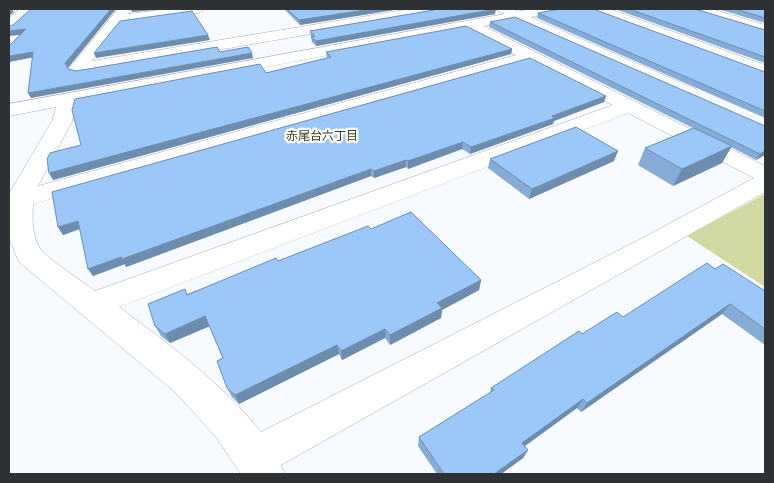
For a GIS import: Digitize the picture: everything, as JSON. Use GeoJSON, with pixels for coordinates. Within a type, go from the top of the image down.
{"type":"FeatureCollection","features":[{"type":"Feature","properties":{"kind":"street"},"geometry":{"type":"LineString","coordinates":[[9,25],[28,9]]}},
{"type":"Feature","properties":{"kind":"street"},"geometry":{"type":"LineString","coordinates":[[198,9],[120,14],[78,68],[433,9]]}},
{"type":"Feature","properties":{"kind":"street"},"geometry":{"type":"LineString","coordinates":[[9,110],[469,25],[508,12],[553,9]]}},
{"type":"Feature","properties":{"kind":"street"},"geometry":{"type":"LineString","coordinates":[[598,9],[765,71]]}},
{"type":"Feature","properties":{"kind":"street"},"geometry":{"type":"LineString","coordinates":[[699,9],[765,30]]}},
{"type":"Feature","properties":{"kind":"street"},"geometry":{"type":"LineString","coordinates":[[508,12],[703,100]]}},
{"type":"Feature","properties":{"kind":"street"},"geometry":{"type":"LineString","coordinates":[[469,25],[765,175]]}},
{"type":"Feature","properties":{"kind":"street"},"geometry":{"type":"LineString","coordinates":[[14,201],[532,56]]}},
{"type":"Feature","properties":{"kind":"street"},"geometry":{"type":"LineString","coordinates":[[68,99],[62,121],[21,184],[14,201],[17,238],[29,255],[157,353],[227,418],[260,466],[765,182]]}},
{"type":"Feature","properties":{"kind":"street"},"geometry":{"type":"LineString","coordinates":[[92,305],[630,106]]}},
{"type":"Feature","properties":{"kind":"green space"},"geometry":{"type":"Polygon","coordinates":[[[765,194],[765,287],[687,236],[765,194]]]}},
{"type":"Feature","properties":{"kind":"building"},"geometry":{"type":"Polygon","coordinates":[[[31,9],[111,9],[65,63],[68,69],[76,71],[217,47],[220,52],[248,47],[252,53],[28,93],[33,52],[9,56],[9,46],[26,29],[9,31],[9,26],[13,25],[31,9]]]}},
{"type":"Feature","properties":{"kind":"building"},"geometry":{"type":"Polygon","coordinates":[[[287,9],[372,9],[299,20],[287,9]]]}},
{"type":"Feature","properties":{"kind":"building"},"geometry":{"type":"Polygon","coordinates":[[[436,9],[496,9],[316,41],[311,37],[315,36],[310,31],[436,9]]]}},
{"type":"Feature","properties":{"kind":"building"},"geometry":{"type":"Polygon","coordinates":[[[557,9],[593,9],[765,72],[765,111],[538,13],[557,9]]]}},
{"type":"Feature","properties":{"kind":"building"},"geometry":{"type":"Polygon","coordinates":[[[629,9],[695,9],[765,30],[765,57],[629,9]]]}},
{"type":"Feature","properties":{"kind":"building"},"geometry":{"type":"Polygon","coordinates":[[[735,9],[765,9],[765,18],[735,9]]]}},
{"type":"Feature","properties":{"kind":"building"},"geometry":{"type":"Polygon","coordinates":[[[192,11],[208,35],[94,53],[120,21],[192,11]]]}},
{"type":"Feature","properties":{"kind":"building"},"geometry":{"type":"Polygon","coordinates":[[[515,17],[765,126],[765,151],[760,154],[490,22],[515,17]]]}},
{"type":"Feature","properties":{"kind":"building"},"geometry":{"type":"Polygon","coordinates":[[[466,26],[512,49],[49,173],[47,159],[50,153],[81,145],[72,110],[75,99],[260,64],[266,73],[331,57],[326,52],[466,26]]]}},
{"type":"Feature","properties":{"kind":"building"},"geometry":{"type":"Polygon","coordinates":[[[530,58],[606,96],[552,116],[555,118],[471,147],[463,142],[374,171],[371,169],[122,259],[121,257],[88,269],[78,221],[58,227],[52,192],[530,58]]]}},
{"type":"Feature","properties":{"kind":"building"},"geometry":{"type":"Polygon","coordinates":[[[576,127],[618,151],[532,189],[490,159],[576,127]]]}},
{"type":"Feature","properties":{"kind":"building"},"geometry":{"type":"Polygon","coordinates":[[[694,128],[732,146],[682,169],[645,148],[694,128]]]}},
{"type":"Feature","properties":{"kind":"building"},"geometry":{"type":"Polygon","coordinates":[[[411,212],[481,280],[437,303],[442,308],[390,335],[385,329],[341,351],[337,345],[235,395],[227,388],[217,361],[223,358],[205,316],[165,334],[155,326],[148,304],[185,289],[187,295],[276,258],[278,261],[368,226],[371,229],[411,212]]]}},
{"type":"Feature","properties":{"kind":"building"},"geometry":{"type":"Polygon","coordinates":[[[707,263],[715,269],[723,264],[765,291],[765,329],[730,304],[587,403],[583,399],[522,443],[528,450],[494,474],[444,474],[419,437],[494,390],[491,388],[579,331],[582,334],[617,312],[623,317],[707,263]]]}},
{"type":"Feature","properties":{"kind":"district","name":"赤尾台六丁目"},"geometry":{"type":"Point","coordinates":[322,136]}}]}
